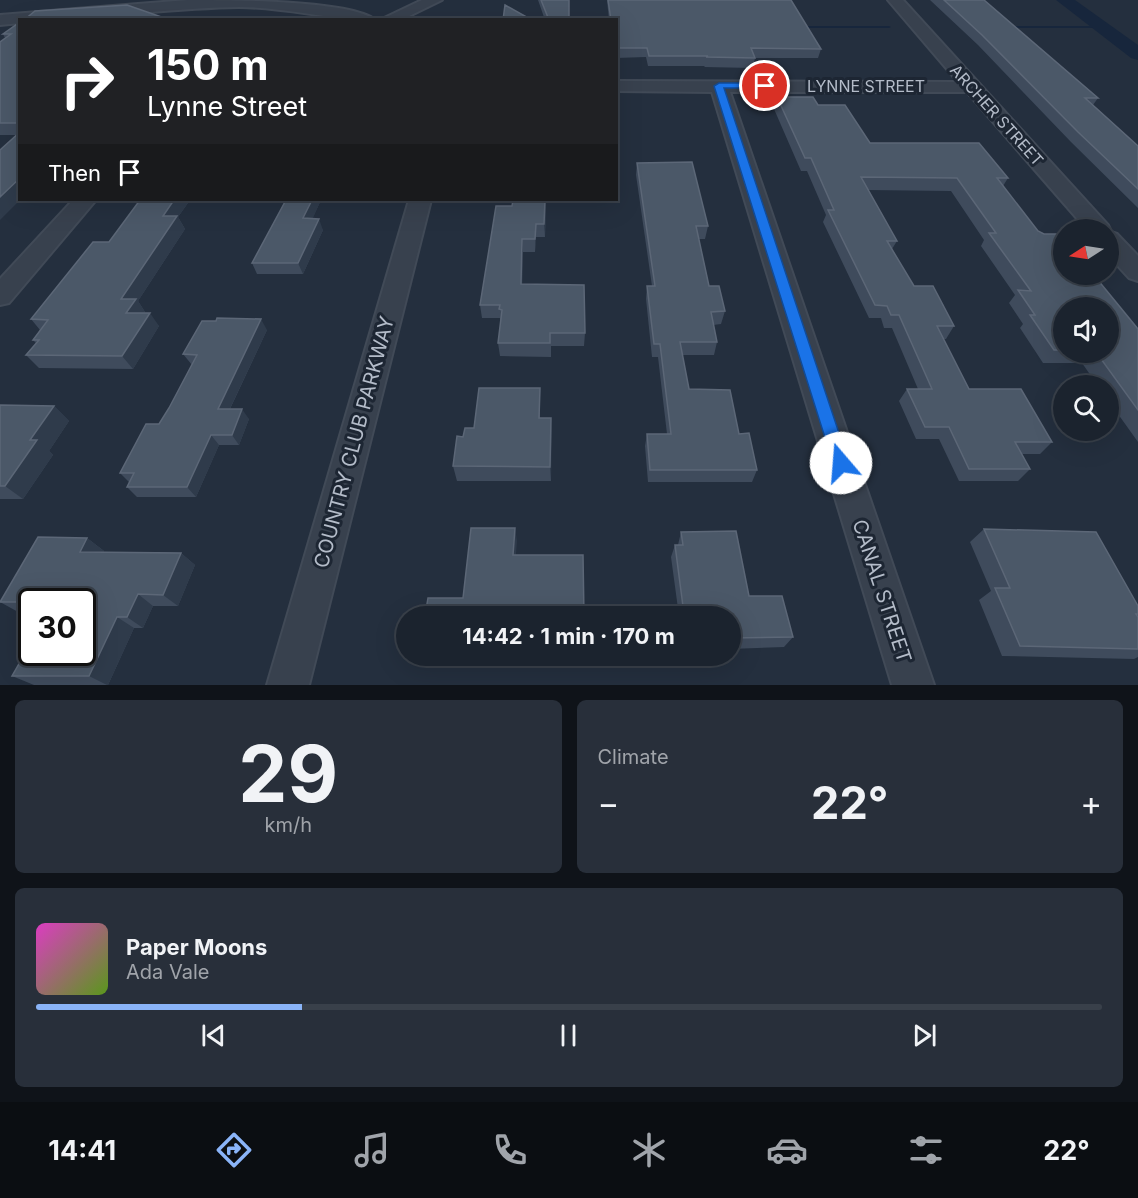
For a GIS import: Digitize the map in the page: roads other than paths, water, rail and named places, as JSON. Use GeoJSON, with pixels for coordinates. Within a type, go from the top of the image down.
{"type":"FeatureCollection","features":[{"type":"Feature","properties":{"kind":"street"},"geometry":{"type":"LineString","coordinates":[[392,18],[435,0]]}},
{"type":"Feature","properties":{"kind":"street","name":"ARCHER STREET"},"geometry":{"type":"LineString","coordinates":[[895,0],[1090,219]]}},
{"type":"Feature","properties":{"kind":"street"},"geometry":{"type":"LineString","coordinates":[[244,18],[257,2]]}},
{"type":"Feature","properties":{"kind":"street"},"geometry":{"type":"LineString","coordinates":[[24,18],[193,4],[257,2],[321,8],[360,18]]}},
{"type":"Feature","properties":{"kind":"street"},"geometry":{"type":"LineString","coordinates":[[0,20],[18,19]]}},
{"type":"Feature","properties":{"kind":"street","name":"LYNNE STREET"},"geometry":{"type":"LineString","coordinates":[[618,86],[972,87]]}},
{"type":"Feature","properties":{"kind":"street","name":"CANAL STREET"},"geometry":{"type":"LineString","coordinates":[[719,86],[913,685]]}},
{"type":"Feature","properties":{"kind":"street"},"geometry":{"type":"LineString","coordinates":[[0,296],[84,201]]}},
{"type":"Feature","properties":{"kind":"street","name":"COUNTRY CLUB PARKWAY"},"geometry":{"type":"LineString","coordinates":[[288,685],[420,201]]}},
{"type":"Feature","properties":{"kind":"street"},"geometry":{"type":"LineString","coordinates":[[1119,251],[1138,272]]}},
{"type":"Feature","properties":{"kind":"waterway"},"geometry":{"type":"LineString","coordinates":[[1064,0],[1138,54]]}},
{"type":"Feature","properties":{"kind":"waterway"},"geometry":{"type":"LineString","coordinates":[[796,27],[889,27]]}},
{"type":"Feature","properties":{"kind":"waterway"},"geometry":{"type":"LineString","coordinates":[[1005,27],[1101,27]]}}]}
